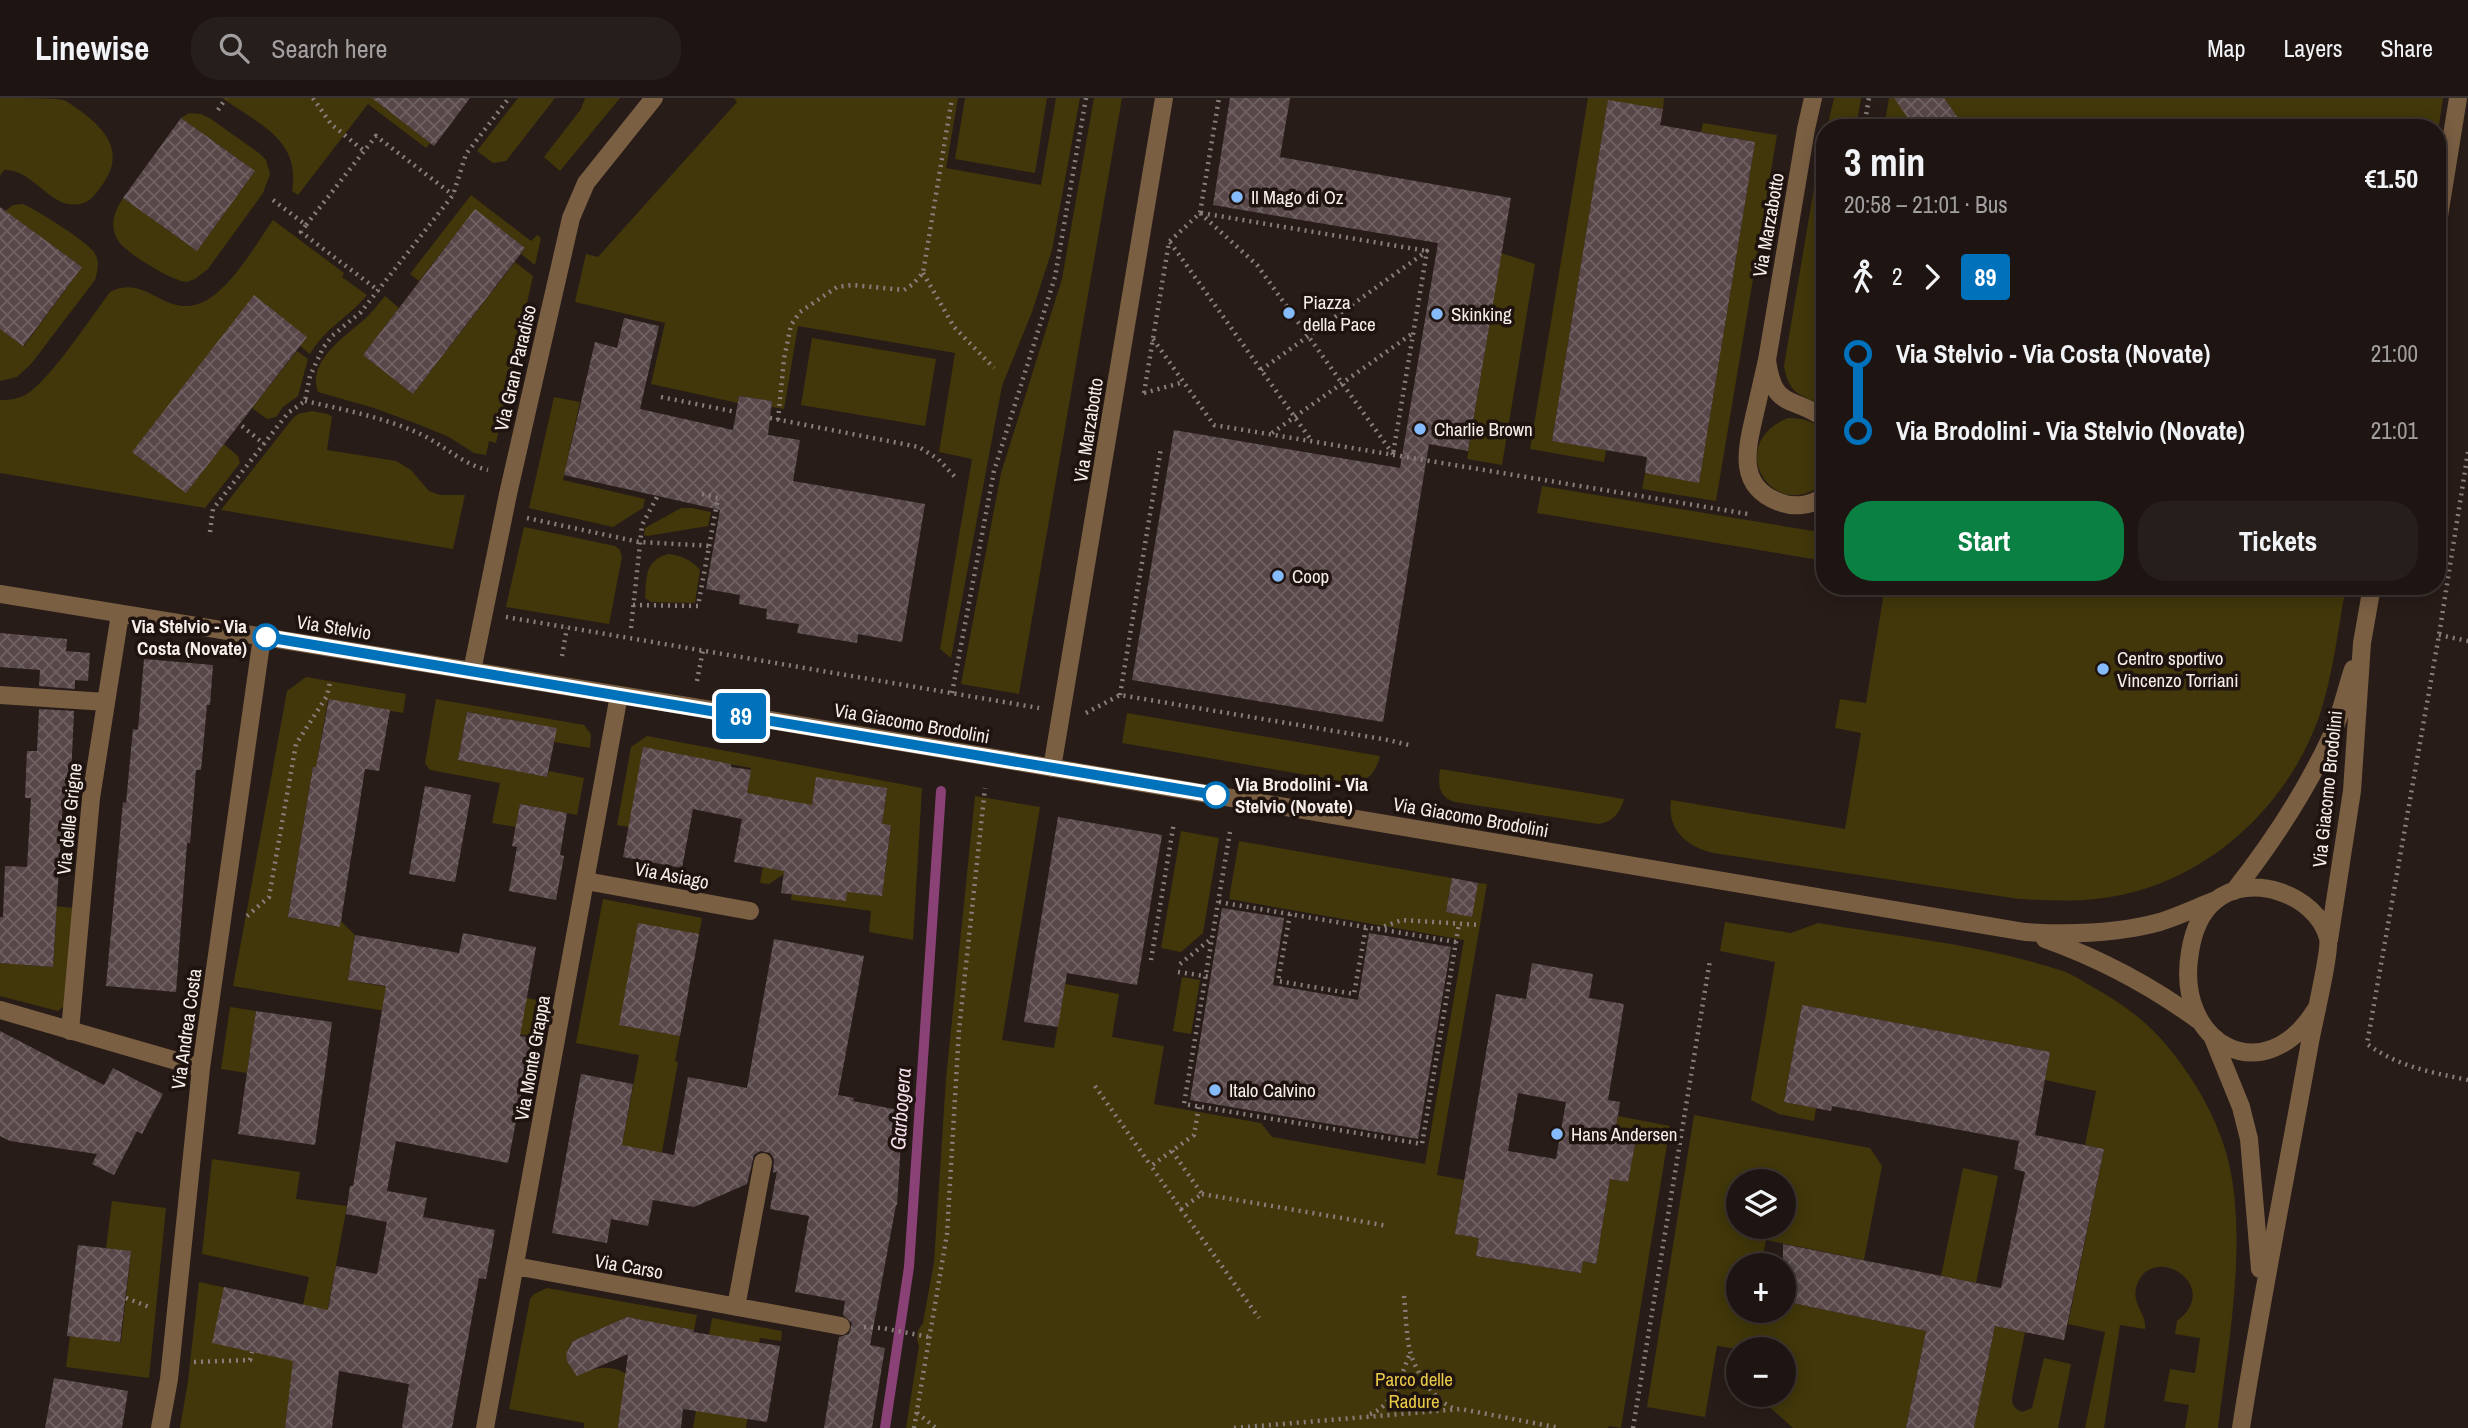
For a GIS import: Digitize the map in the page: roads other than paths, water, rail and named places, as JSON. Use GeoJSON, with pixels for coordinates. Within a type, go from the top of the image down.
{"type":"FeatureCollection","features":[{"type":"Feature","properties":{"kind":"street","name":"Via Gran Paradiso"},"geometry":{"type":"LineString","coordinates":[[472,671],[508,494],[577,200],[586,183],[654,98]]}},
{"type":"Feature","properties":{"kind":"street","name":"Via Marzabotto"},"geometry":{"type":"LineString","coordinates":[[1052,768],[1164,98]]}},
{"type":"Feature","properties":{"kind":"street","name":"Via Marzabotto"},"geometry":{"type":"LineString","coordinates":[[1813,98],[1767,360],[1746,456],[1749,473],[1757,488],[1770,499],[1786,505],[1804,505],[1816,499]]}},
{"type":"Feature","properties":{"kind":"street"},"geometry":{"type":"LineString","coordinates":[[2446,172],[2458,98]]}},
{"type":"Feature","properties":{"kind":"street","name":"Via Marzabotto"},"geometry":{"type":"LineString","coordinates":[[1767,360],[1769,375],[1781,396],[1791,403],[1816,412]]}},
{"type":"Feature","properties":{"kind":"street","name":"Via Stelvio"},"geometry":{"type":"LineString","coordinates":[[0,594],[620,695]]}},
{"type":"Feature","properties":{"kind":"street","name":"Via Giacomo Brodolini"},"geometry":{"type":"LineString","coordinates":[[2329,940],[2352,790],[2362,643],[2370,595]]}},
{"type":"Feature","properties":{"kind":"street","name":"Via delle Grigne"},"geometry":{"type":"LineString","coordinates":[[70,1031],[91,798],[120,614]]}},
{"type":"Feature","properties":{"kind":"street","name":"Via Andrea Costa"},"geometry":{"type":"LineString","coordinates":[[160,1428],[169,1379],[201,1068],[262,637]]}},
{"type":"Feature","properties":{"kind":"street","name":"Via Giacomo Brodolini"},"geometry":{"type":"LineString","coordinates":[[2234,891],[2272,843],[2306,785],[2330,738],[2362,643]]}},
{"type":"Feature","properties":{"kind":"street"},"geometry":{"type":"LineString","coordinates":[[0,695],[106,702]]}},
{"type":"Feature","properties":{"kind":"street","name":"Via Giacomo Brodolini"},"geometry":{"type":"LineString","coordinates":[[620,695],[2025,932],[2099,933],[2160,922],[2216,900]]}},
{"type":"Feature","properties":{"kind":"street","name":"Via Monte Grappa"},"geometry":{"type":"LineString","coordinates":[[485,1428],[620,695]]}},
{"type":"Feature","properties":{"kind":"street","name":"Via Asiago"},"geometry":{"type":"LineString","coordinates":[[586,881],[750,911]]}},
{"type":"Feature","properties":{"kind":"street"},"geometry":{"type":"LineString","coordinates":[[2241,1428],[2261,1299],[2329,940],[2320,920],[2304,904],[2272,889],[2258,887],[2234,891],[2216,900],[2198,924],[2189,956],[2188,991],[2198,1020],[2213,1038],[2241,1107],[2249,1139],[2258,1225],[2261,1299]]}},
{"type":"Feature","properties":{"kind":"street","name":"Via Giacomo Brodolini"},"geometry":{"type":"LineString","coordinates":[[2025,932],[2126,973],[2198,1020]]}},
{"type":"Feature","properties":{"kind":"street"},"geometry":{"type":"LineString","coordinates":[[2213,1038],[2230,1047],[2246,1051],[2275,1048],[2296,1036],[2316,1009]]}},
{"type":"Feature","properties":{"kind":"street"},"geometry":{"type":"LineString","coordinates":[[0,1010],[201,1068]]}},
{"type":"Feature","properties":{"kind":"street"},"geometry":{"type":"LineString","coordinates":[[737,1307],[763,1162]]}},
{"type":"Feature","properties":{"kind":"street","name":"Via Carso"},"geometry":{"type":"LineString","coordinates":[[515,1266],[841,1326]]}},
{"type":"Feature","properties":{"kind":"waterway","name":"Garbogera"},"geometry":{"type":"LineString","coordinates":[[885,1428],[909,1267],[941,791]]}},
{"type":"Feature","properties":{"kind":"place","name":"Il Mago di Oz"},"geometry":{"type":"Point","coordinates":[1237,197]}},
{"type":"Feature","properties":{"kind":"place","name":"Piazza della Pace"},"geometry":{"type":"Point","coordinates":[1289,313]}},
{"type":"Feature","properties":{"kind":"place","name":"Skinking"},"geometry":{"type":"Point","coordinates":[1437,314]}},
{"type":"Feature","properties":{"kind":"place","name":"Charlie Brown"},"geometry":{"type":"Point","coordinates":[1420,429]}},
{"type":"Feature","properties":{"kind":"place","name":"Coop"},"geometry":{"type":"Point","coordinates":[1278,576]}},
{"type":"Feature","properties":{"kind":"place","name":"Via Stelvio - Via Costa (Novate)"},"geometry":{"type":"Point","coordinates":[266,637]}},
{"type":"Feature","properties":{"kind":"place","name":"Centro sportivo Vincenzo Torriani"},"geometry":{"type":"Point","coordinates":[2103,669]}},
{"type":"Feature","properties":{"kind":"place","name":"Via Brodolini - Via Stelvio (Novate)"},"geometry":{"type":"Point","coordinates":[1216,795]}},
{"type":"Feature","properties":{"kind":"place","name":"Italo Calvino"},"geometry":{"type":"Point","coordinates":[1215,1090]}},
{"type":"Feature","properties":{"kind":"place","name":"Hans Andersen"},"geometry":{"type":"Point","coordinates":[1557,1134]}},
{"type":"Feature","properties":{"kind":"park label","name":"Parco delle Radure"},"geometry":{"type":"Point","coordinates":[1414,1390]}}]}
